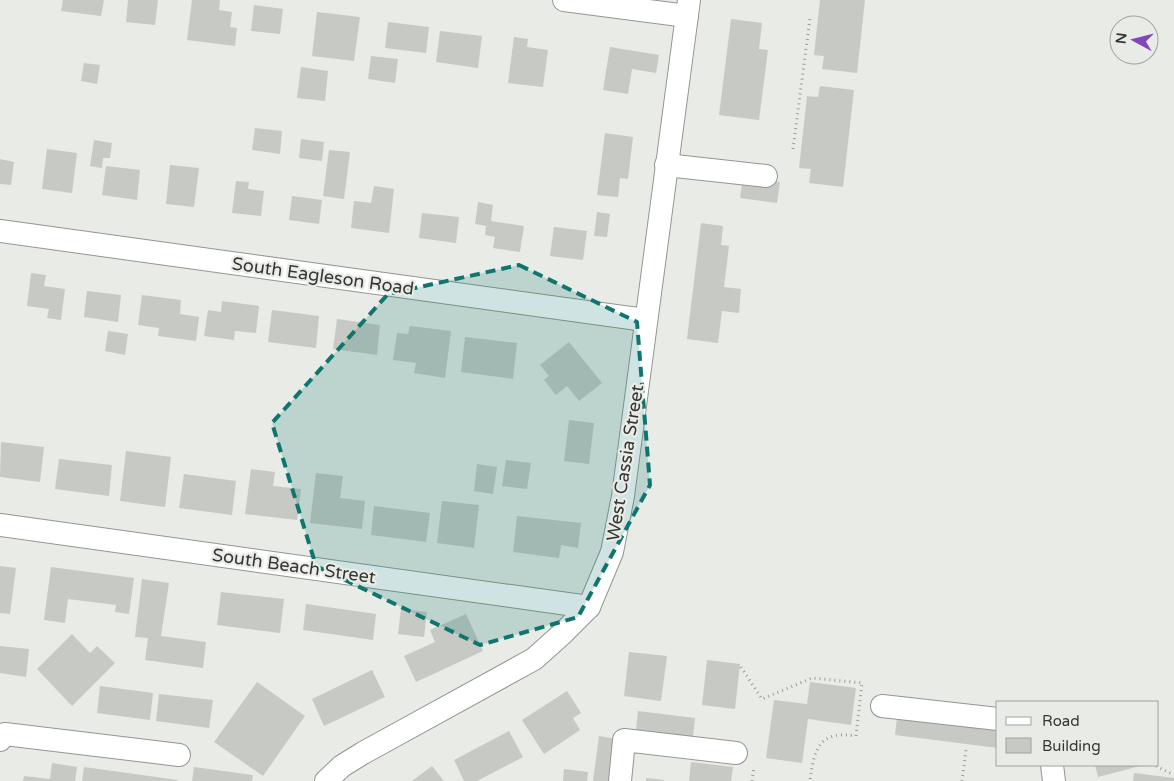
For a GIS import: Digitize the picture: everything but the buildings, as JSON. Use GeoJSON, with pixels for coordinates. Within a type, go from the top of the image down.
{"type":"FeatureCollection","features":[{"type":"Feature","properties":{"kind":"street"},"geometry":{"type":"LineString","coordinates":[[564,0],[688,8]]}},
{"type":"Feature","properties":{"kind":"street","name":"West Cassia Street"},"geometry":{"type":"LineString","coordinates":[[326,781],[342,766],[363,753],[534,659],[589,607],[612,552],[623,496],[688,8]]}},
{"type":"Feature","properties":{"kind":"street"},"geometry":{"type":"LineString","coordinates":[[666,165],[766,176]]}},
{"type":"Feature","properties":{"kind":"street","name":"South Eagleson Road"},"geometry":{"type":"LineString","coordinates":[[0,232],[646,320]]}},
{"type":"Feature","properties":{"kind":"street","name":"South Beach Street"},"geometry":{"type":"LineString","coordinates":[[0,525],[589,607]]}},
{"type":"Feature","properties":{"kind":"street"},"geometry":{"type":"LineString","coordinates":[[882,706],[996,719]]}},
{"type":"Feature","properties":{"kind":"street"},"geometry":{"type":"LineString","coordinates":[[2,737],[179,755]]}},
{"type":"Feature","properties":{"kind":"street"},"geometry":{"type":"LineString","coordinates":[[620,781],[624,740],[736,753]]}},
{"type":"Feature","properties":{"kind":"street"},"geometry":{"type":"LineString","coordinates":[[1052,766],[1054,781]]}},
{"type":"Feature","properties":{"kind":"path"},"geometry":{"type":"LineString","coordinates":[[793,149],[810,18]]}},
{"type":"Feature","properties":{"kind":"path"},"geometry":{"type":"LineString","coordinates":[[741,667],[762,699],[812,678],[862,684],[856,736],[843,734],[824,740],[816,749],[810,781]]}},
{"type":"Feature","properties":{"kind":"path"},"geometry":{"type":"LineString","coordinates":[[962,781],[966,750]]}},
{"type":"Feature","properties":{"kind":"path"},"geometry":{"type":"LineString","coordinates":[[1156,766],[1174,775]]}},
{"type":"Feature","properties":{"kind":"path"},"geometry":{"type":"LineString","coordinates":[[752,781],[754,767]]}},
{"type":"Feature","properties":{"kind":"highlighted area"},"geometry":{"type":"Polygon","coordinates":[[[519,265],[637,322],[650,485],[578,617],[480,645],[316,566],[272,423],[388,294],[519,265]]]}}]}
